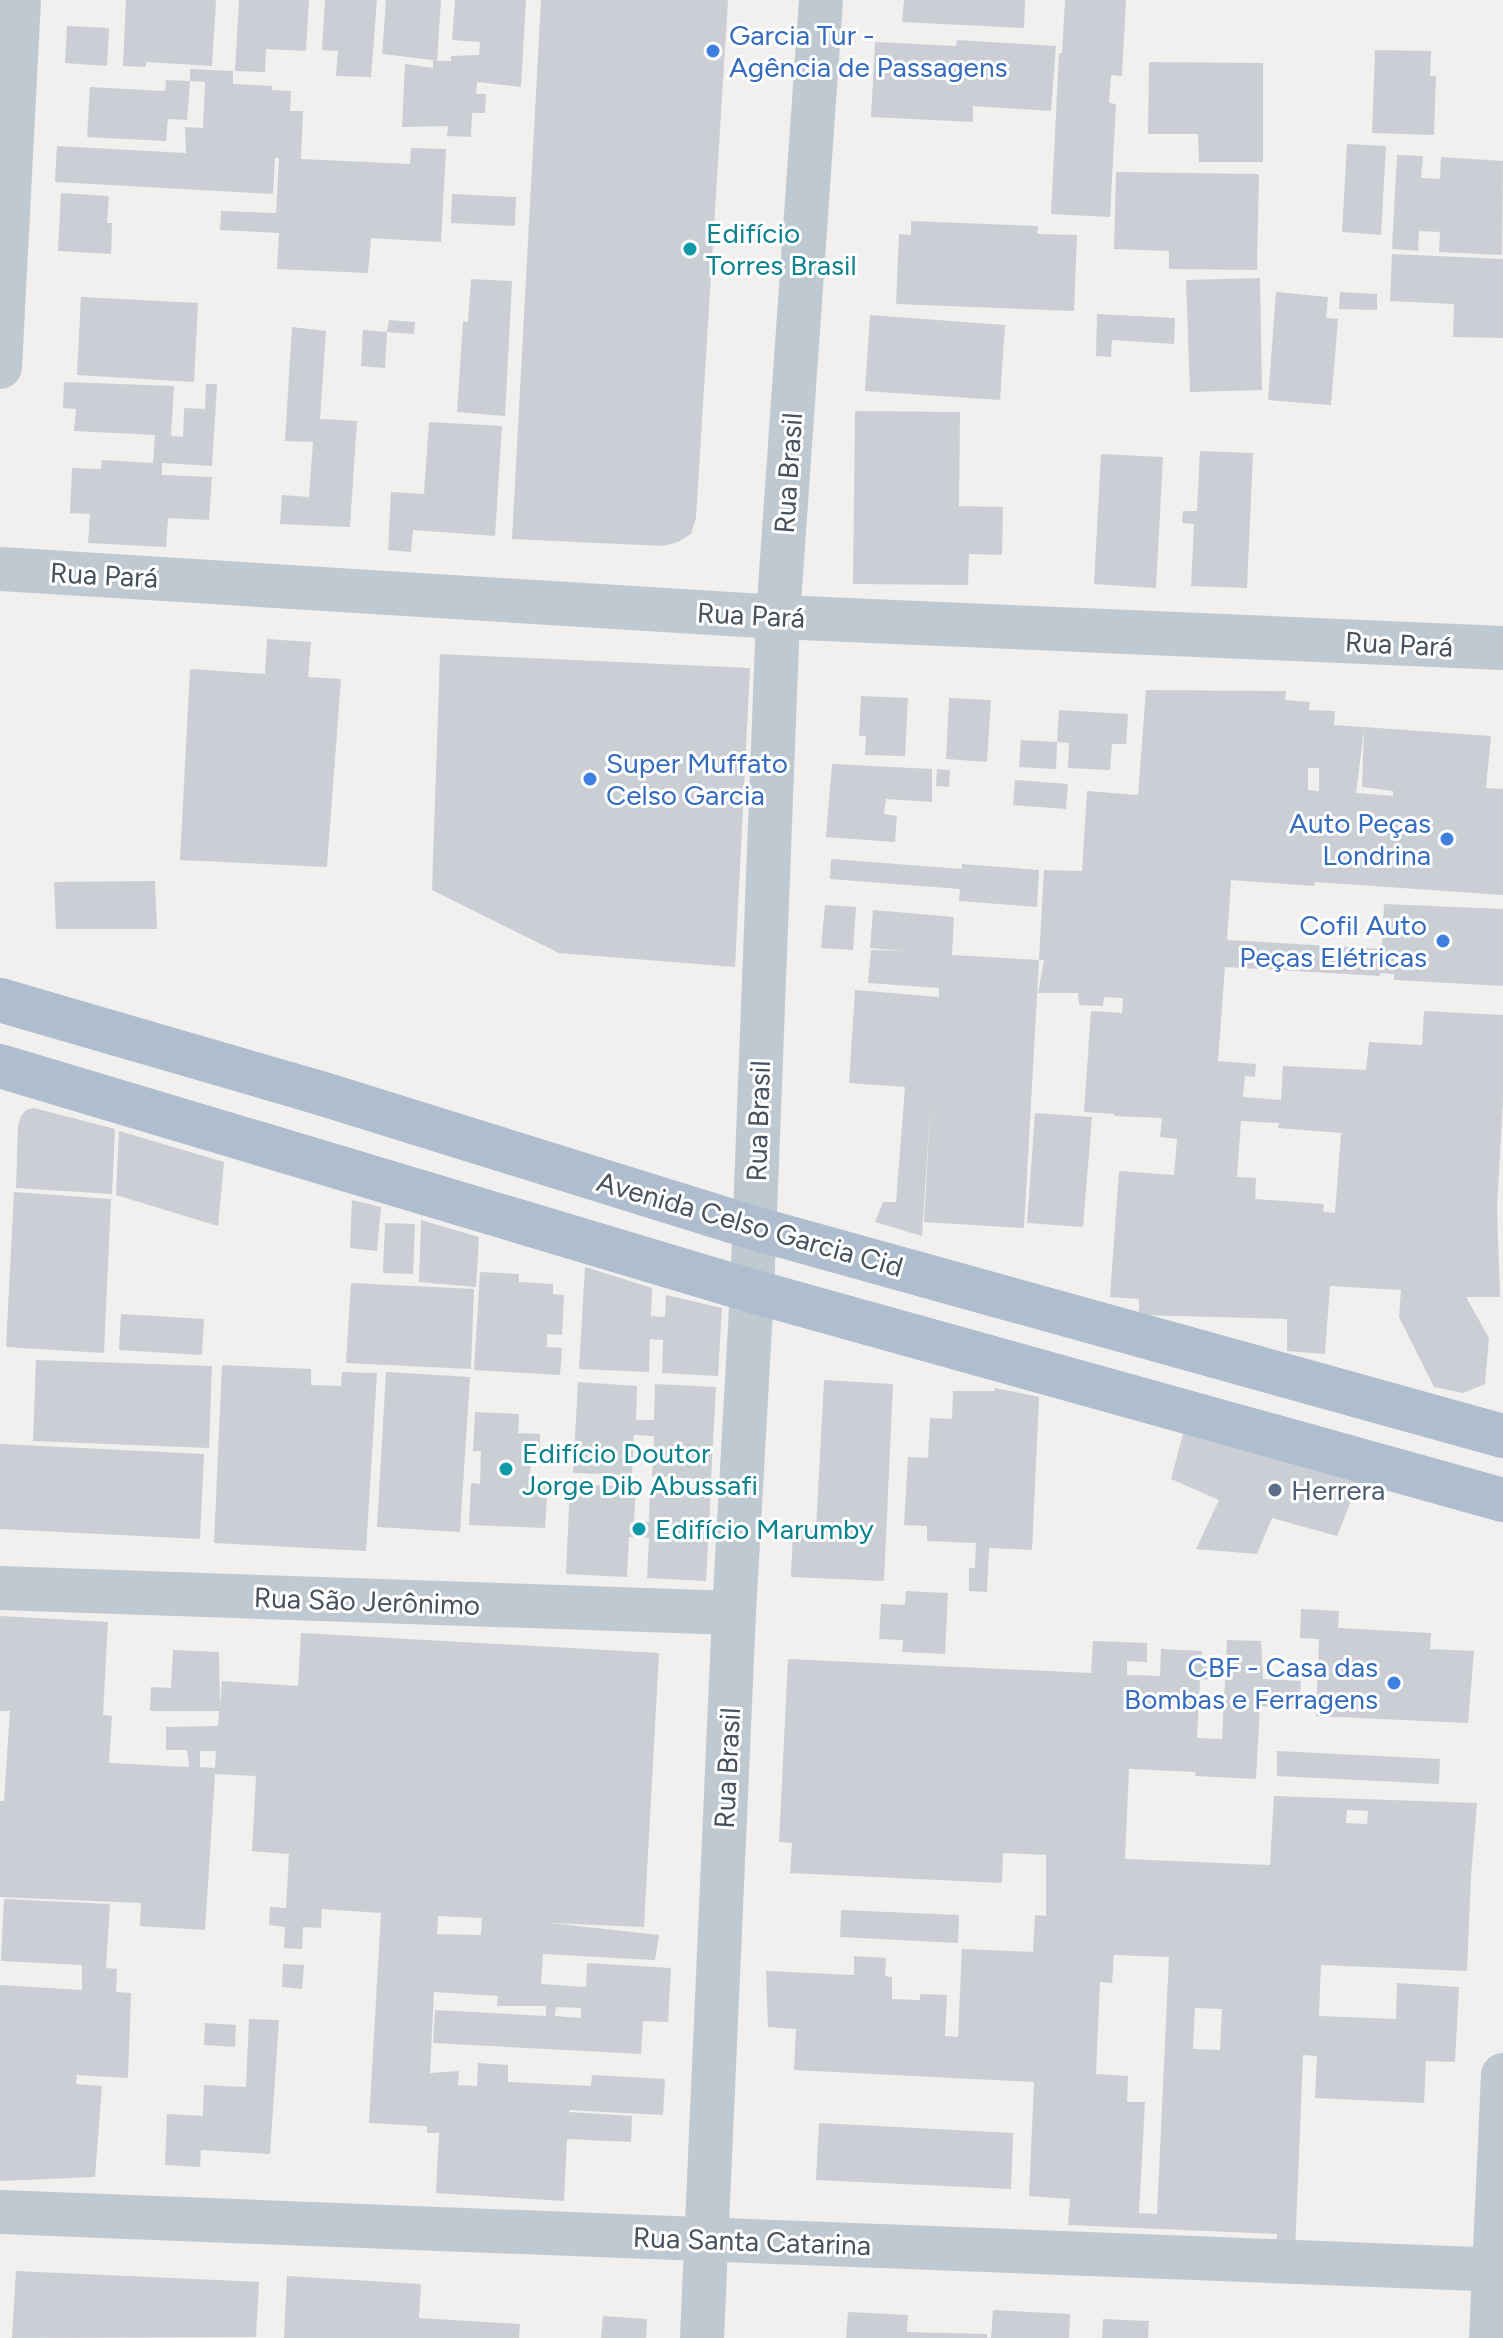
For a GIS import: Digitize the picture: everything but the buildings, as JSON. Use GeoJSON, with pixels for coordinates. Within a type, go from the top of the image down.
{"type":"FeatureCollection","features":[{"type":"Feature","properties":{"kind":"main road","name":"Avenida Celso Garcia Cid"},"geometry":{"type":"LineString","coordinates":[[0,1000],[320,1093],[754,1228],[1503,1436]]}},
{"type":"Feature","properties":{"kind":"main road"},"geometry":{"type":"LineString","coordinates":[[0,1066],[752,1291],[1503,1500]]}},
{"type":"Feature","properties":{"kind":"main road"},"geometry":{"type":"LineString","coordinates":[[300,1155],[320,1093]]}},
{"type":"Feature","properties":{"kind":"main road"},"geometry":{"type":"LineString","coordinates":[[1068,1378],[1080,1318]]}},
{"type":"Feature","properties":{"kind":"main road"},"geometry":{"type":"LineString","coordinates":[[1294,1441],[1309,1382]]}},
{"type":"Feature","properties":{"kind":"street"},"geometry":{"type":"LineString","coordinates":[[0,367],[19,0]]}},
{"type":"Feature","properties":{"kind":"street","name":"Rua Brasil"},"geometry":{"type":"LineString","coordinates":[[702,2338],[734,1613],[752,1291],[778,617],[821,0]]}},
{"type":"Feature","properties":{"kind":"street","name":"Rua Pará"},"geometry":{"type":"LineString","coordinates":[[0,569],[778,617],[1503,648]]}},
{"type":"Feature","properties":{"kind":"street","name":"Rua São Jerônimo"},"geometry":{"type":"LineString","coordinates":[[0,1588],[734,1613]]}},
{"type":"Feature","properties":{"kind":"street"},"geometry":{"type":"LineString","coordinates":[[1491,2338],[1499,2270],[1503,2075]]}},
{"type":"Feature","properties":{"kind":"street","name":"Rua Santa Catarina"},"geometry":{"type":"LineString","coordinates":[[0,2212],[1499,2270]]}},
{"type":"Feature","properties":{"kind":"place","name":"Garcia Tur - Agência de Passagens"},"geometry":{"type":"Point","coordinates":[713,51]}},
{"type":"Feature","properties":{"kind":"place","name":"Edifício Torres Brasil"},"geometry":{"type":"Point","coordinates":[690,249]}},
{"type":"Feature","properties":{"kind":"place","name":"Super Muffato Celso Garcia"},"geometry":{"type":"Point","coordinates":[590,779]}},
{"type":"Feature","properties":{"kind":"place","name":"Auto Peças Londrina"},"geometry":{"type":"Point","coordinates":[1447,839]}},
{"type":"Feature","properties":{"kind":"place","name":"Cofil Auto Peças Elétricas"},"geometry":{"type":"Point","coordinates":[1443,941]}},
{"type":"Feature","properties":{"kind":"place","name":"Edifício Doutor Jorge Dib Abussafi"},"geometry":{"type":"Point","coordinates":[506,1469]}},
{"type":"Feature","properties":{"kind":"place","name":"Herrera"},"geometry":{"type":"Point","coordinates":[1275,1490]}},
{"type":"Feature","properties":{"kind":"place","name":"Edifício Marumby"},"geometry":{"type":"Point","coordinates":[639,1529]}},
{"type":"Feature","properties":{"kind":"place","name":"CBF - Casa das Bombas e Ferragens"},"geometry":{"type":"Point","coordinates":[1394,1683]}}]}
